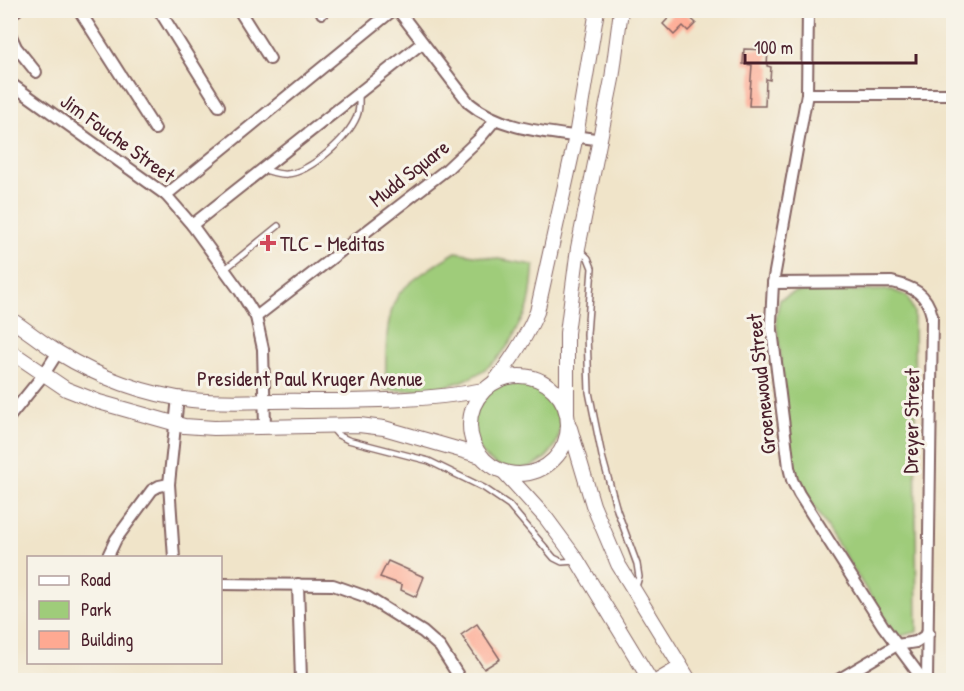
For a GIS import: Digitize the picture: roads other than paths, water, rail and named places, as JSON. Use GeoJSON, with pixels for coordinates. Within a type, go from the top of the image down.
{"type":"FeatureCollection","features":[{"type":"Feature","properties":{"kind":"street"},"geometry":{"type":"LineString","coordinates":[[10,13],[17,10]]}},
{"type":"Feature","properties":{"kind":"street"},"geometry":{"type":"LineString","coordinates":[[79,10],[155,129]]}},
{"type":"Feature","properties":{"kind":"street"},"geometry":{"type":"LineString","coordinates":[[159,10],[219,106]]}},
{"type":"Feature","properties":{"kind":"street"},"geometry":{"type":"LineString","coordinates":[[239,10],[270,59]]}},
{"type":"Feature","properties":{"kind":"street"},"geometry":{"type":"LineString","coordinates":[[166,195],[393,10]]}},
{"type":"Feature","properties":{"kind":"street"},"geometry":{"type":"LineString","coordinates":[[398,10],[469,104],[508,125],[601,140]]}},
{"type":"Feature","properties":{"kind":"street"},"geometry":{"type":"LineString","coordinates":[[597,10],[576,136],[537,312],[517,353],[474,404],[470,419],[471,436],[477,451],[488,463],[505,472],[520,475],[536,472],[549,465],[560,453],[567,439],[567,333],[578,248],[601,140],[621,10]]}},
{"type":"Feature","properties":{"kind":"street","name":"Groenewoud Street"},"geometry":{"type":"LineString","coordinates":[[808,10],[807,94],[771,298],[771,322],[792,480],[897,645],[925,681]]}},
{"type":"Feature","properties":{"kind":"street"},"geometry":{"type":"LineString","coordinates":[[10,34],[16,47],[36,72]]}},
{"type":"Feature","properties":{"kind":"street"},"geometry":{"type":"LineString","coordinates":[[192,225],[422,43]]}},
{"type":"Feature","properties":{"kind":"street","name":"Jim Fouche Street"},"geometry":{"type":"LineString","coordinates":[[10,83],[166,195],[192,225],[256,317],[263,349],[265,428]]}},
{"type":"Feature","properties":{"kind":"street"},"geometry":{"type":"LineString","coordinates":[[807,94],[954,94]]}},
{"type":"Feature","properties":{"kind":"street","name":"Mudd Square"},"geometry":{"type":"LineString","coordinates":[[256,317],[447,169],[479,140],[495,120]]}},
{"type":"Feature","properties":{"kind":"street","name":"Dreyer Street"},"geometry":{"type":"LineString","coordinates":[[773,284],[892,282],[909,286],[922,294],[930,304],[932,316],[929,633],[925,681]]}},
{"type":"Feature","properties":{"kind":"street","name":"Dreyer Street"},"geometry":{"type":"LineString","coordinates":[[771,298],[796,284]]}},
{"type":"Feature","properties":{"kind":"street","name":"President Paul Kruger Avenue"},"geometry":{"type":"LineString","coordinates":[[10,319],[85,368],[136,387],[178,397],[215,401],[422,400],[489,386]]}},
{"type":"Feature","properties":{"kind":"street"},"geometry":{"type":"LineString","coordinates":[[10,351],[66,389],[99,402],[175,424],[214,428],[330,425],[384,428],[482,456]]}},
{"type":"Feature","properties":{"kind":"street"},"geometry":{"type":"LineString","coordinates":[[10,416],[44,374],[58,352]]}},
{"type":"Feature","properties":{"kind":"street"},"geometry":{"type":"LineString","coordinates":[[489,386],[512,375],[530,376],[547,383],[560,396],[593,505],[618,564],[689,681]]}},
{"type":"Feature","properties":{"kind":"street"},"geometry":{"type":"LineString","coordinates":[[174,556],[169,484],[178,397]]}},
{"type":"Feature","properties":{"kind":"street"},"geometry":{"type":"LineString","coordinates":[[505,472],[546,518],[577,560],[650,681]]}},
{"type":"Feature","properties":{"kind":"street"},"geometry":{"type":"LineString","coordinates":[[108,556],[116,539],[152,490],[169,484]]}},
{"type":"Feature","properties":{"kind":"street"},"geometry":{"type":"LineString","coordinates":[[222,584],[333,585],[367,597],[423,632],[440,647],[461,681]]}},
{"type":"Feature","properties":{"kind":"street"},"geometry":{"type":"LineString","coordinates":[[298,584],[301,681]]}},
{"type":"Feature","properties":{"kind":"street"},"geometry":{"type":"LineString","coordinates":[[838,681],[897,645],[916,642],[929,633]]}},
{"type":"Feature","properties":{"kind":"street"},"geometry":{"type":"LineString","coordinates":[[659,681],[681,667]]}},
{"type":"Feature","properties":{"kind":"lane"},"geometry":{"type":"LineString","coordinates":[[263,169],[284,175],[310,166],[351,128],[358,114],[359,93]]}},
{"type":"Feature","properties":{"kind":"lane"},"geometry":{"type":"LineString","coordinates":[[224,270],[278,226]]}},
{"type":"Feature","properties":{"kind":"lane"},"geometry":{"type":"LineString","coordinates":[[578,248],[588,258],[592,268],[587,334],[589,392],[602,456],[637,564],[639,577],[635,594]]}},
{"type":"Feature","properties":{"kind":"lane"},"geometry":{"type":"LineString","coordinates":[[330,425],[338,435],[348,440],[429,461],[458,474],[509,506],[554,558],[562,562],[577,560]]}},
{"type":"Feature","properties":{"kind":"place","name":"TLC - Meditas"},"geometry":{"type":"Point","coordinates":[268,243]}}]}
